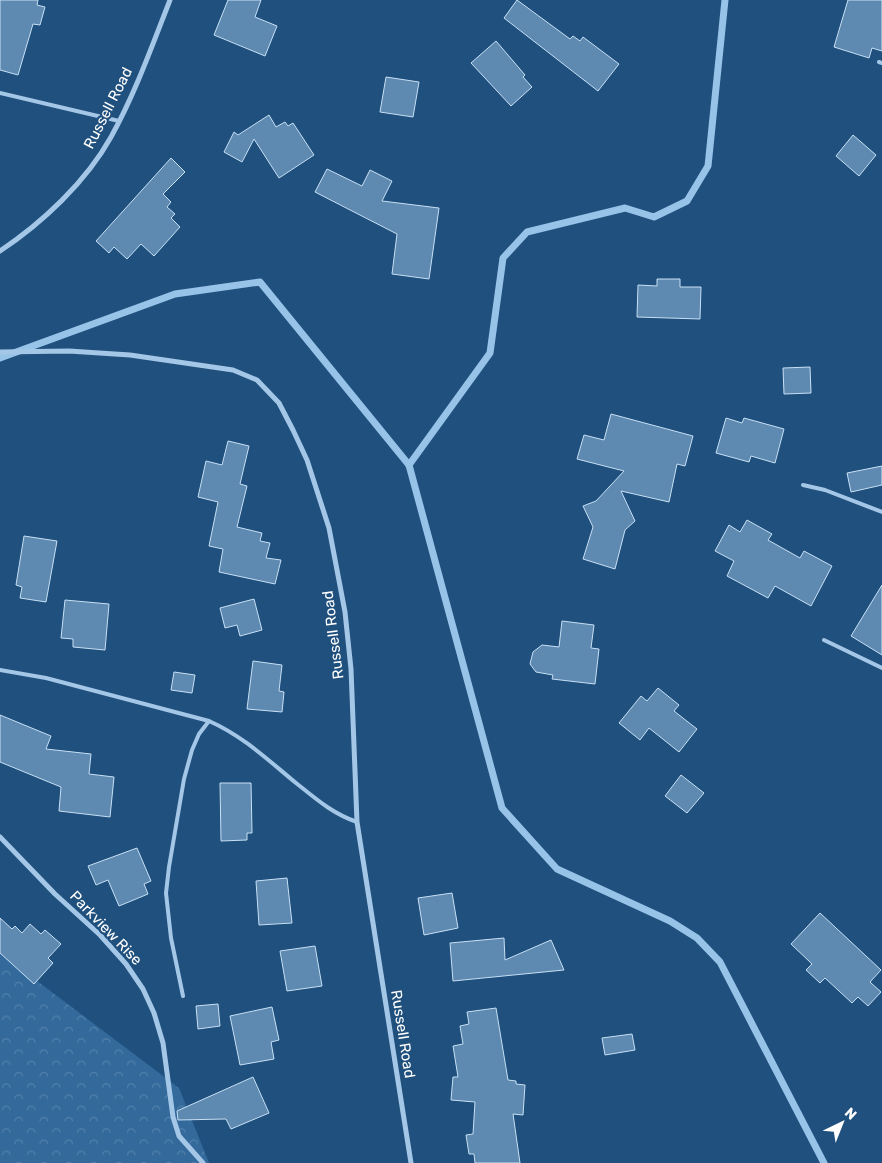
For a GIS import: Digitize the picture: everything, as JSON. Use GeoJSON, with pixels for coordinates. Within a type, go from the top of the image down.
{"type":"FeatureCollection","features":[{"type":"Feature","properties":{"kind":"street","name":"Russell Road"},"geometry":{"type":"LineString","coordinates":[[0,251],[24,235],[62,199],[94,164],[119,121],[170,0]]}},
{"type":"Feature","properties":{"kind":"street","name":"Russell Road"},"geometry":{"type":"LineString","coordinates":[[0,352],[69,351],[113,354],[233,370],[257,380],[278,403],[307,460],[329,528],[338,573],[351,669],[357,822],[411,1163]]}},
{"type":"Feature","properties":{"kind":"street","name":"Parkview Rise"},"geometry":{"type":"LineString","coordinates":[[0,837],[100,936],[126,964],[143,989],[154,1013],[163,1043],[173,1117],[180,1136],[202,1163]]}},
{"type":"Feature","properties":{"kind":"lane"},"geometry":{"type":"LineString","coordinates":[[0,93],[119,121]]}},
{"type":"Feature","properties":{"kind":"lane"},"geometry":{"type":"LineString","coordinates":[[803,485],[825,490],[882,512]]}},
{"type":"Feature","properties":{"kind":"lane"},"geometry":{"type":"LineString","coordinates":[[824,640],[882,668]]}},
{"type":"Feature","properties":{"kind":"lane"},"geometry":{"type":"LineString","coordinates":[[0,670],[46,678],[209,721],[244,740],[320,804],[342,818],[357,822]]}},
{"type":"Feature","properties":{"kind":"lane"},"geometry":{"type":"LineString","coordinates":[[183,996],[171,938],[166,893],[184,780],[192,750],[199,734],[209,721]]}},
{"type":"Feature","properties":{"kind":"green space"},"geometry":{"type":"Polygon","coordinates":[[[0,953],[179,1088],[209,1163],[0,1163],[0,953]]]}},
{"type":"Feature","properties":{"kind":"building"},"geometry":{"type":"Polygon","coordinates":[[[0,0],[38,0],[37,5],[45,7],[40,25],[33,24],[18,75],[0,70],[0,0]]]}},
{"type":"Feature","properties":{"kind":"building"},"geometry":{"type":"Polygon","coordinates":[[[228,0],[261,0],[255,17],[277,26],[265,56],[214,35],[228,0]]]}},
{"type":"Feature","properties":{"kind":"building"},"geometry":{"type":"Polygon","coordinates":[[[517,0],[570,39],[573,36],[580,41],[583,37],[619,64],[598,91],[504,18],[517,0]]]}},
{"type":"Feature","properties":{"kind":"building"},"geometry":{"type":"Polygon","coordinates":[[[848,0],[882,0],[882,51],[872,48],[869,58],[834,47],[848,0]]]}},
{"type":"Feature","properties":{"kind":"building"},"geometry":{"type":"Polygon","coordinates":[[[496,41],[525,75],[523,77],[532,87],[511,106],[471,63],[496,41]]]}},
{"type":"Feature","properties":{"kind":"building"},"geometry":{"type":"Polygon","coordinates":[[[386,77],[419,82],[413,117],[380,112],[386,77]]]}},
{"type":"Feature","properties":{"kind":"building"},"geometry":{"type":"Polygon","coordinates":[[[269,115],[276,127],[285,122],[288,126],[293,123],[314,155],[279,178],[254,139],[242,162],[224,152],[234,132],[238,135],[269,115]]]}},
{"type":"Feature","properties":{"kind":"building"},"geometry":{"type":"Polygon","coordinates":[[[853,135],[876,155],[859,176],[836,156],[853,135]]]}},
{"type":"Feature","properties":{"kind":"building"},"geometry":{"type":"Polygon","coordinates":[[[171,158],[185,172],[163,194],[171,202],[167,207],[175,214],[171,218],[180,227],[154,256],[141,244],[127,259],[114,247],[109,253],[96,241],[171,158]]]}},
{"type":"Feature","properties":{"kind":"building"},"geometry":{"type":"Polygon","coordinates":[[[327,169],[362,186],[370,170],[392,181],[382,201],[439,208],[429,279],[392,274],[397,234],[315,192],[327,169]]]}},
{"type":"Feature","properties":{"kind":"building"},"geometry":{"type":"Polygon","coordinates":[[[657,279],[680,279],[680,287],[701,287],[700,319],[637,317],[638,285],[657,286],[657,279]]]}},
{"type":"Feature","properties":{"kind":"building"},"geometry":{"type":"Polygon","coordinates":[[[810,367],[811,393],[784,394],[783,368],[810,367]]]}},
{"type":"Feature","properties":{"kind":"building"},"geometry":{"type":"Polygon","coordinates":[[[611,414],[693,436],[685,466],[677,464],[669,502],[621,491],[635,521],[625,530],[615,569],[583,559],[593,527],[583,506],[596,501],[624,471],[577,459],[584,435],[604,440],[611,414]]]}},
{"type":"Feature","properties":{"kind":"building"},"geometry":{"type":"Polygon","coordinates":[[[726,418],[742,423],[744,418],[784,429],[775,463],[751,456],[749,462],[716,453],[726,418]]]}},
{"type":"Feature","properties":{"kind":"building"},"geometry":{"type":"Polygon","coordinates":[[[228,441],[249,446],[240,484],[247,486],[237,527],[262,533],[260,541],[270,543],[266,558],[281,560],[275,584],[219,572],[223,549],[209,546],[218,502],[198,497],[206,461],[222,465],[228,441]]]}},
{"type":"Feature","properties":{"kind":"building"},"geometry":{"type":"Polygon","coordinates":[[[882,466],[882,485],[851,492],[847,473],[882,466]]]}},
{"type":"Feature","properties":{"kind":"building"},"geometry":{"type":"Polygon","coordinates":[[[747,520],[772,534],[768,540],[800,558],[804,551],[832,566],[811,606],[775,586],[768,598],[727,576],[734,561],[715,551],[729,525],[740,532],[747,520]]]}},
{"type":"Feature","properties":{"kind":"building"},"geometry":{"type":"Polygon","coordinates":[[[24,536],[57,541],[46,602],[20,598],[22,587],[16,585],[24,536]]]}},
{"type":"Feature","properties":{"kind":"building"},"geometry":{"type":"Polygon","coordinates":[[[882,585],[882,655],[851,636],[882,585]]]}},
{"type":"Feature","properties":{"kind":"building"},"geometry":{"type":"Polygon","coordinates":[[[254,599],[262,630],[240,636],[237,625],[225,628],[220,608],[254,599]]]}},
{"type":"Feature","properties":{"kind":"building"},"geometry":{"type":"Polygon","coordinates":[[[65,600],[109,604],[105,650],[73,647],[73,639],[61,638],[65,600]]]}},
{"type":"Feature","properties":{"kind":"building"},"geometry":{"type":"Polygon","coordinates":[[[562,621],[594,625],[591,648],[599,649],[595,684],[552,679],[553,675],[536,672],[530,664],[533,652],[542,645],[559,647],[562,621]]]}},
{"type":"Feature","properties":{"kind":"building"},"geometry":{"type":"Polygon","coordinates":[[[253,661],[282,665],[279,691],[284,692],[282,712],[247,709],[253,661]]]}},
{"type":"Feature","properties":{"kind":"building"},"geometry":{"type":"Polygon","coordinates":[[[174,672],[195,675],[192,693],[171,690],[174,672]]]}},
{"type":"Feature","properties":{"kind":"building"},"geometry":{"type":"Polygon","coordinates":[[[658,688],[679,705],[674,711],[697,729],[679,752],[649,728],[640,740],[619,723],[641,696],[647,701],[658,688]]]}},
{"type":"Feature","properties":{"kind":"building"},"geometry":{"type":"Polygon","coordinates":[[[0,715],[51,736],[46,749],[91,754],[89,774],[114,777],[110,817],[59,811],[61,787],[0,762],[0,715]]]}},
{"type":"Feature","properties":{"kind":"building"},"geometry":{"type":"Polygon","coordinates":[[[681,775],[704,793],[687,813],[665,796],[681,775]]]}},
{"type":"Feature","properties":{"kind":"building"},"geometry":{"type":"Polygon","coordinates":[[[220,783],[251,783],[252,833],[247,833],[247,840],[221,841],[220,783]]]}},
{"type":"Feature","properties":{"kind":"building"},"geometry":{"type":"Polygon","coordinates":[[[137,848],[151,881],[144,884],[148,894],[119,906],[108,880],[96,885],[88,866],[137,848]]]}},
{"type":"Feature","properties":{"kind":"building"},"geometry":{"type":"Polygon","coordinates":[[[287,878],[292,923],[259,925],[256,881],[287,878]]]}},
{"type":"Feature","properties":{"kind":"building"},"geometry":{"type":"Polygon","coordinates":[[[452,893],[458,928],[424,935],[418,898],[452,893]]]}},
{"type":"Feature","properties":{"kind":"building"},"geometry":{"type":"Polygon","coordinates":[[[820,913],[881,970],[870,982],[881,992],[868,1006],[858,997],[852,1003],[825,978],[820,983],[806,970],[812,964],[791,944],[820,913]]]}},
{"type":"Feature","properties":{"kind":"building"},"geometry":{"type":"Polygon","coordinates":[[[0,918],[12,929],[15,926],[22,933],[30,924],[41,934],[45,930],[61,944],[48,958],[53,963],[34,984],[0,953],[0,918]]]}},
{"type":"Feature","properties":{"kind":"building"},"geometry":{"type":"Polygon","coordinates":[[[504,938],[505,960],[551,940],[564,970],[453,981],[450,943],[504,938]]]}},
{"type":"Feature","properties":{"kind":"building"},"geometry":{"type":"Polygon","coordinates":[[[315,946],[322,986],[287,991],[280,951],[315,946]]]}},
{"type":"Feature","properties":{"kind":"building"},"geometry":{"type":"Polygon","coordinates":[[[218,1004],[220,1026],[198,1029],[196,1006],[218,1004]]]}},
{"type":"Feature","properties":{"kind":"building"},"geometry":{"type":"Polygon","coordinates":[[[272,1007],[279,1040],[271,1042],[274,1059],[240,1065],[230,1016],[272,1007]]]}},
{"type":"Feature","properties":{"kind":"building"},"geometry":{"type":"Polygon","coordinates":[[[496,1008],[508,1080],[516,1081],[516,1084],[525,1085],[523,1115],[513,1114],[520,1163],[475,1163],[474,1154],[469,1154],[466,1135],[473,1134],[475,1102],[451,1100],[453,1077],[458,1077],[453,1046],[463,1044],[460,1026],[469,1024],[467,1012],[496,1008]]]}},
{"type":"Feature","properties":{"kind":"building"},"geometry":{"type":"Polygon","coordinates":[[[632,1034],[635,1050],[605,1055],[602,1038],[632,1034]]]}},
{"type":"Feature","properties":{"kind":"building"},"geometry":{"type":"Polygon","coordinates":[[[253,1077],[269,1113],[231,1129],[226,1119],[178,1120],[177,1111],[253,1077]]]}},
{"type":"Feature","properties":{"kind":"waterway"},"geometry":{"type":"LineString","coordinates":[[409,465],[490,353],[503,258],[527,232],[625,208],[654,217],[687,201],[708,166],[725,0]]}},
{"type":"Feature","properties":{"kind":"waterway"},"geometry":{"type":"LineString","coordinates":[[0,358],[175,294],[260,282],[409,465],[502,808],[557,869],[670,921],[697,938],[720,962],[824,1163]]}}]}
